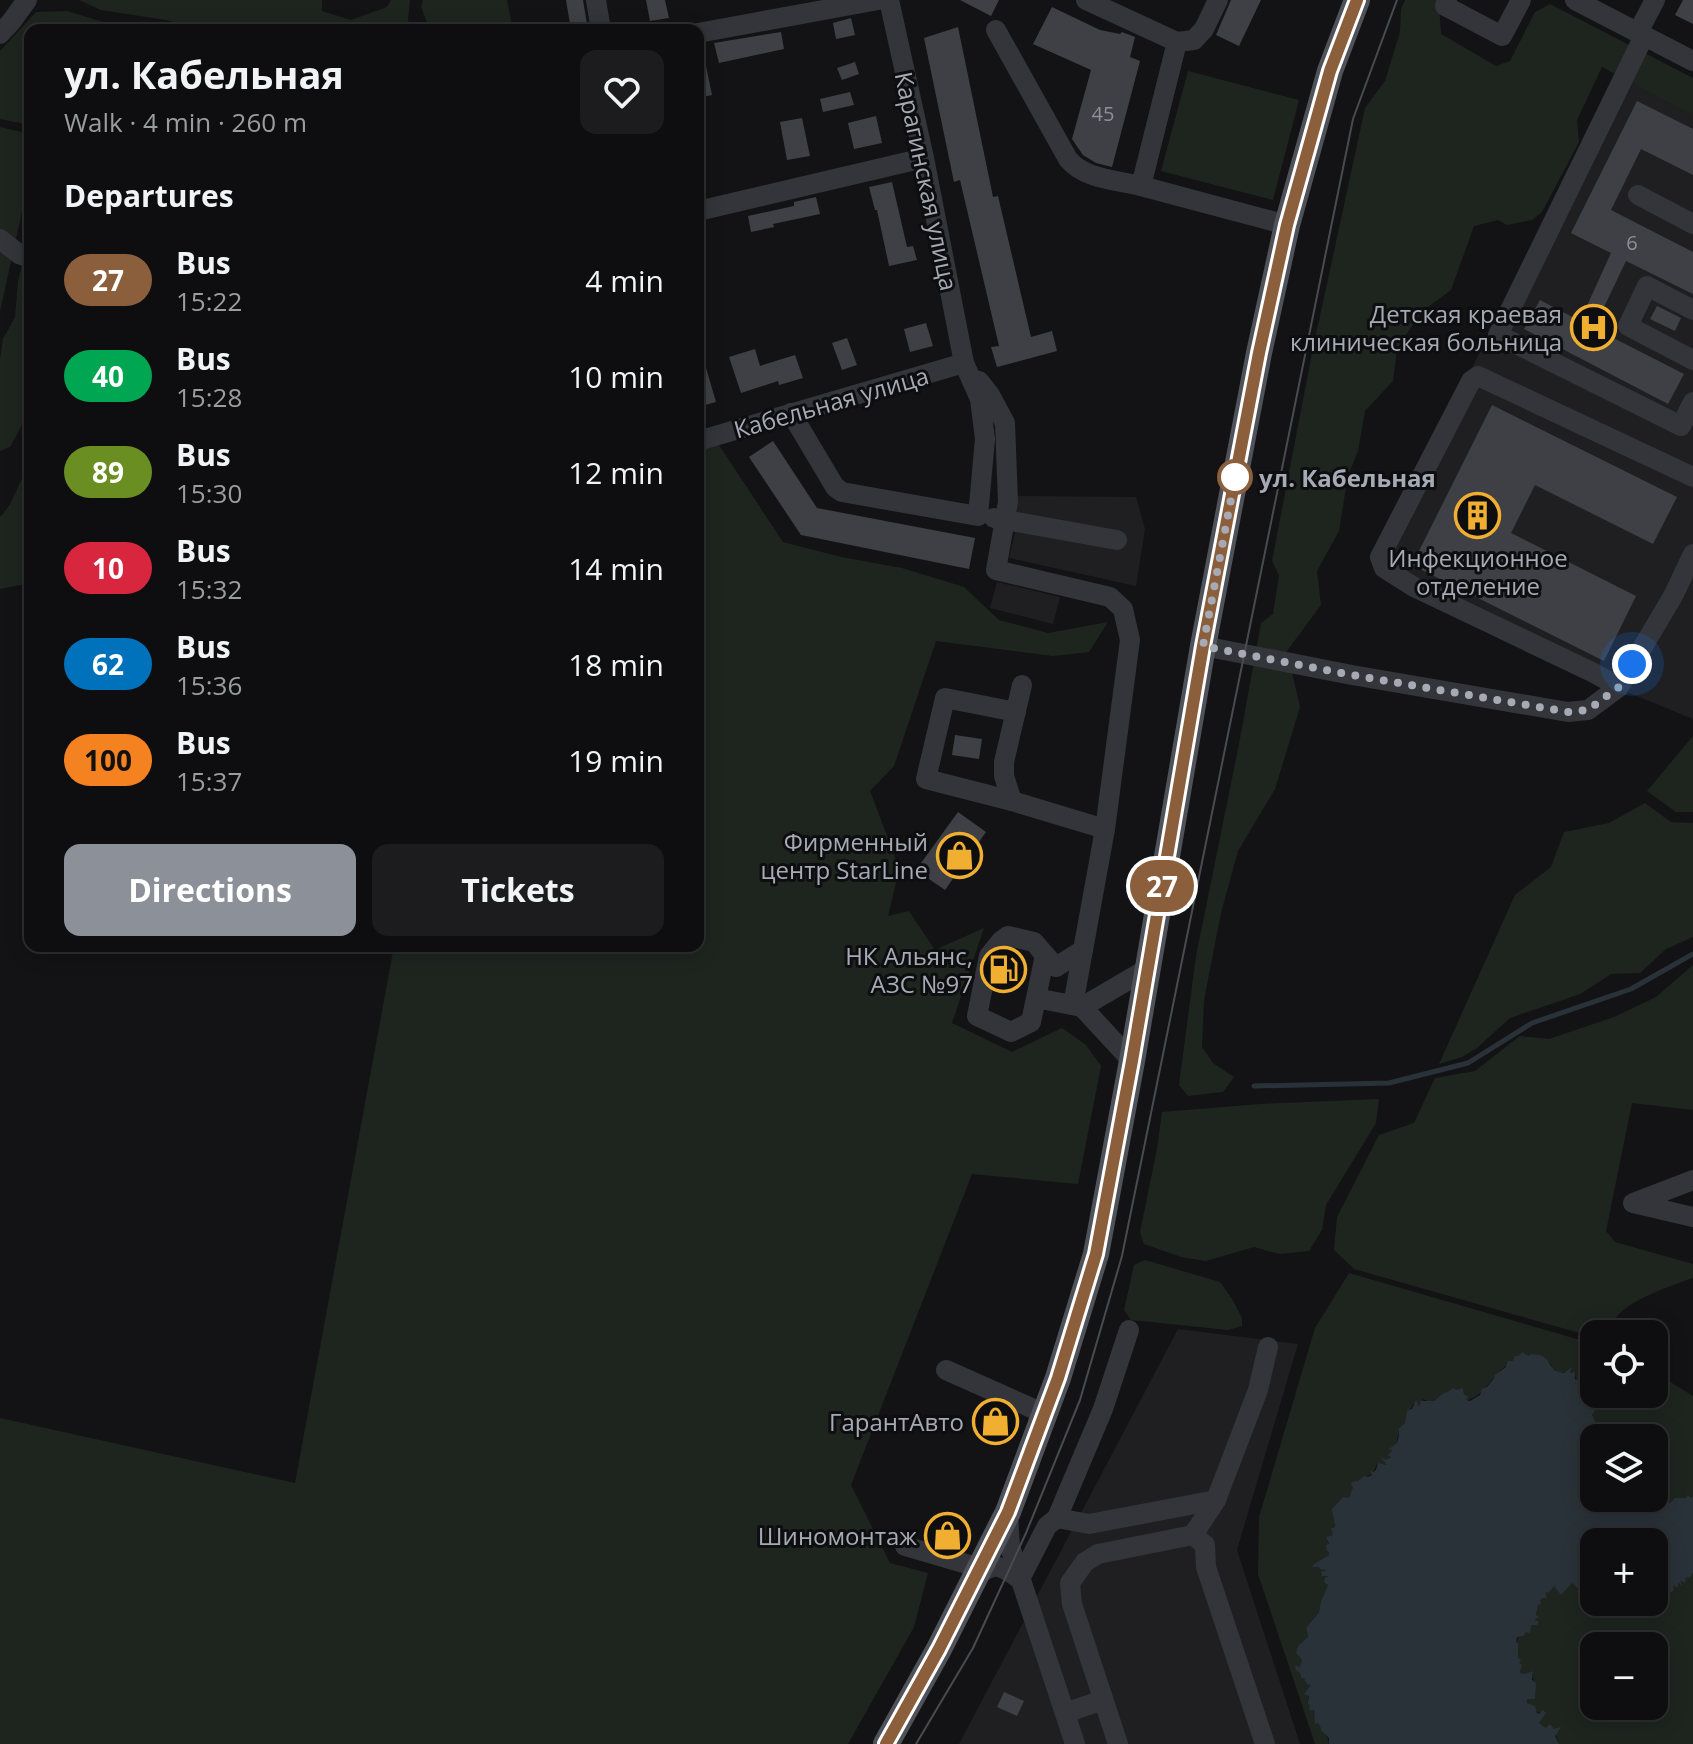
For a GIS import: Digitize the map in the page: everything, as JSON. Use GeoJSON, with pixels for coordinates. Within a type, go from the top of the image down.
{"type":"FeatureCollection","features":[{"type":"Feature","properties":{"kind":"main road"},"geometry":{"type":"LineString","coordinates":[[886,1744],[939,1649],[1008,1512],[1058,1378],[1096,1254],[1242,439],[1287,225],[1330,71],[1357,0]]}},
{"type":"Feature","properties":{"kind":"street"},"geometry":{"type":"LineString","coordinates":[[0,34],[27,0]]}},
{"type":"Feature","properties":{"kind":"street"},"geometry":{"type":"LineString","coordinates":[[596,0],[600,24]]}},
{"type":"Feature","properties":{"kind":"street"},"geometry":{"type":"LineString","coordinates":[[704,32],[878,0]]}},
{"type":"Feature","properties":{"kind":"street","name":"Карагинская улица"},"geometry":{"type":"LineString","coordinates":[[889,0],[964,363],[980,399],[985,439],[978,516]]}},
{"type":"Feature","properties":{"kind":"street"},"geometry":{"type":"LineString","coordinates":[[1086,0],[1177,42],[1194,40],[1204,29],[1218,0]]}},
{"type":"Feature","properties":{"kind":"street"},"geometry":{"type":"LineString","coordinates":[[1447,0],[1445,6],[1502,36],[1521,0]]}},
{"type":"Feature","properties":{"kind":"street"},"geometry":{"type":"LineString","coordinates":[[1575,0],[1693,61]]}},
{"type":"Feature","properties":{"kind":"street"},"geometry":{"type":"LineString","coordinates":[[1655,0],[1498,335],[1681,426],[1693,402]]}},
{"type":"Feature","properties":{"kind":"street"},"geometry":{"type":"LineString","coordinates":[[996,30],[1074,167],[1083,173],[1287,225]]}},
{"type":"Feature","properties":{"kind":"street"},"geometry":{"type":"LineString","coordinates":[[1141,186],[1177,42]]}},
{"type":"Feature","properties":{"kind":"street"},"geometry":{"type":"LineString","coordinates":[[704,210],[924,158]]}},
{"type":"Feature","properties":{"kind":"street"},"geometry":{"type":"LineString","coordinates":[[1638,195],[1693,224]]}},
{"type":"Feature","properties":{"kind":"street"},"geometry":{"type":"LineString","coordinates":[[0,239],[24,256]]}},
{"type":"Feature","properties":{"kind":"street"},"geometry":{"type":"LineString","coordinates":[[1693,310],[1647,286],[1628,326],[1693,360]]}},
{"type":"Feature","properties":{"kind":"street"},"geometry":{"type":"LineString","coordinates":[[964,363],[990,395],[1005,423],[1008,502],[996,570],[1110,597],[1123,609],[1130,640],[1105,829],[1083,950],[1078,1006]]}},
{"type":"Feature","properties":{"kind":"street","name":"Кабельная улица"},"geometry":{"type":"LineString","coordinates":[[704,439],[964,363]]}},
{"type":"Feature","properties":{"kind":"street"},"geometry":{"type":"LineString","coordinates":[[1619,687],[1414,587],[1384,568],[1380,557],[1471,381],[1478,376],[1693,477]]}},
{"type":"Feature","properties":{"kind":"street"},"geometry":{"type":"LineString","coordinates":[[791,413],[835,487],[842,492],[1117,540]]}},
{"type":"Feature","properties":{"kind":"street"},"geometry":{"type":"LineString","coordinates":[[1203,646],[1568,712],[1588,710],[1619,687],[1673,596],[1693,554]]}},
{"type":"Feature","properties":{"kind":"street"},"geometry":{"type":"LineString","coordinates":[[1012,801],[1004,776],[1004,762],[1022,685]]}},
{"type":"Feature","properties":{"kind":"street"},"geometry":{"type":"LineString","coordinates":[[1016,712],[945,698],[926,779],[1105,829]]}},
{"type":"Feature","properties":{"kind":"street"},"geometry":{"type":"LineString","coordinates":[[1045,955],[1031,1022],[1011,1032],[977,1016],[989,956],[1008,936],[1034,942],[1056,967],[1083,950]]}},
{"type":"Feature","properties":{"kind":"street"},"geometry":{"type":"LineString","coordinates":[[1078,1006],[1147,969]]}},
{"type":"Feature","properties":{"kind":"street"},"geometry":{"type":"LineString","coordinates":[[1036,998],[1078,1006],[1132,1061]]}},
{"type":"Feature","properties":{"kind":"street"},"geometry":{"type":"LineString","coordinates":[[1693,1180],[1633,1203],[1693,1217]]}},
{"type":"Feature","properties":{"kind":"street"},"geometry":{"type":"LineString","coordinates":[[1020,1579],[1047,1526],[1057,1518],[1103,1409],[1129,1330]]}},
{"type":"Feature","properties":{"kind":"street"},"geometry":{"type":"LineString","coordinates":[[1118,1744],[1072,1604],[1070,1583],[1085,1562],[1098,1554],[1193,1535],[1216,1500],[1258,1390],[1268,1347]]}},
{"type":"Feature","properties":{"kind":"street"},"geometry":{"type":"LineString","coordinates":[[946,1370],[1045,1414]]}},
{"type":"Feature","properties":{"kind":"street"},"geometry":{"type":"LineString","coordinates":[[1057,1518],[1089,1524],[1216,1500]]}},
{"type":"Feature","properties":{"kind":"street"},"geometry":{"type":"LineString","coordinates":[[1008,1512],[1010,1547],[1075,1744]]}},
{"type":"Feature","properties":{"kind":"street"},"geometry":{"type":"LineString","coordinates":[[1193,1535],[1205,1545],[1206,1567],[1265,1744]]}},
{"type":"Feature","properties":{"kind":"street"},"geometry":{"type":"LineString","coordinates":[[905,1546],[978,1572],[988,1567],[1001,1567],[1020,1579]]}},
{"type":"Feature","properties":{"kind":"street"},"geometry":{"type":"LineString","coordinates":[[1065,1713],[1103,1700]]}},
{"type":"Feature","properties":{"kind":"shaded area"},"geometry":{"type":"Polygon","coordinates":[[[79,0],[322,0],[322,11],[351,20],[387,7],[391,0],[410,0],[409,24],[181,24],[101,10],[79,0]]]}},
{"type":"Feature","properties":{"kind":"shaded area"},"geometry":{"type":"Polygon","coordinates":[[[423,0],[507,0],[512,24],[428,24],[421,7],[423,0]]]}},
{"type":"Feature","properties":{"kind":"shaded area"},"geometry":{"type":"Polygon","coordinates":[[[1405,0],[1441,0],[1441,34],[1496,66],[1510,61],[1535,12],[1550,4],[1693,78],[1693,115],[1602,67],[1577,120],[1579,142],[1542,212],[1532,220],[1507,225],[1498,220],[1474,226],[1451,290],[1421,312],[1397,349],[1393,381],[1365,411],[1358,451],[1348,475],[1339,531],[1317,571],[1321,605],[1287,651],[1300,707],[1275,789],[1238,851],[1221,913],[1204,1000],[1202,1047],[1213,1063],[1234,1077],[1223,1092],[1188,1096],[1179,1085],[1196,956],[1261,623],[1273,614],[1279,575],[1272,561],[1312,353],[1365,108],[1385,81],[1400,32],[1401,9],[1405,0]]]}},
{"type":"Feature","properties":{"kind":"shaded area"},"geometry":{"type":"Polygon","coordinates":[[[67,11],[109,24],[25,24],[36,12],[67,11]]]}},
{"type":"Feature","properties":{"kind":"shaded area"},"geometry":{"type":"Polygon","coordinates":[[[24,25],[24,124],[0,119],[0,51],[24,25]]]}},
{"type":"Feature","properties":{"kind":"shaded area","name":"Детская краевая клиническая больница"},"geometry":{"type":"Polygon","coordinates":[[[1628,57],[1693,90],[1693,719],[1595,679],[1374,563],[1628,57]]]}},
{"type":"Feature","properties":{"kind":"shaded area"},"geometry":{"type":"Polygon","coordinates":[[[1188,71],[1299,100],[1273,200],[1161,171],[1188,71]]]}},
{"type":"Feature","properties":{"kind":"shaded area"},"geometry":{"type":"Polygon","coordinates":[[[0,127],[24,133],[24,203],[0,311],[0,127]]]}},
{"type":"Feature","properties":{"kind":"shaded area"},"geometry":{"type":"Polygon","coordinates":[[[24,257],[24,421],[10,447],[0,451],[0,359],[3,339],[15,317],[24,257]]]}},
{"type":"Feature","properties":{"kind":"shaded area"},"geometry":{"type":"Polygon","coordinates":[[[717,442],[783,542],[902,568],[964,587],[999,620],[1048,633],[1108,622],[1089,652],[1053,656],[936,641],[894,766],[870,791],[899,870],[888,916],[909,911],[935,950],[984,928],[952,1023],[1012,1052],[1062,1028],[1086,1045],[1101,1066],[1078,1184],[972,1174],[851,1485],[890,1563],[928,1573],[914,1627],[848,1744],[0,1744],[0,1418],[295,1483],[393,952],[704,952],[704,446],[717,442]]]}},
{"type":"Feature","properties":{"kind":"shaded area"},"geometry":{"type":"Polygon","coordinates":[[[24,476],[24,584],[0,589],[0,517],[24,476]]]}},
{"type":"Feature","properties":{"kind":"shaded area"},"geometry":{"type":"Polygon","coordinates":[[[1017,496],[1136,497],[1145,529],[1136,586],[1009,558],[1016,528],[1017,496]]]}},
{"type":"Feature","properties":{"kind":"shaded area"},"geometry":{"type":"Polygon","coordinates":[[[997,582],[1060,597],[1053,624],[990,608],[997,582]]]}},
{"type":"Feature","properties":{"kind":"shaded area"},"geometry":{"type":"Polygon","coordinates":[[[1693,736],[1693,812],[1676,812],[1647,791],[1693,736]]]}},
{"type":"Feature","properties":{"kind":"shaded area"},"geometry":{"type":"Polygon","coordinates":[[[1645,803],[1671,822],[1693,823],[1693,937],[1666,949],[1640,973],[1611,974],[1580,994],[1510,1018],[1477,1048],[1462,1057],[1439,1064],[1515,895],[1551,867],[1564,832],[1609,823],[1645,803]]]}},
{"type":"Feature","properties":{"kind":"shaded area"},"geometry":{"type":"Polygon","coordinates":[[[1693,965],[1693,1110],[1632,1103],[1606,1231],[1615,1242],[1693,1264],[1693,1278],[1637,1301],[1614,1320],[1580,1320],[1580,1333],[1354,1269],[1334,1250],[1337,1217],[1379,1135],[1414,1123],[1435,1078],[1475,1071],[1520,1036],[1549,1039],[1614,1017],[1656,997],[1693,965]]]}},
{"type":"Feature","properties":{"kind":"shaded area"},"geometry":{"type":"Polygon","coordinates":[[[1379,1099],[1376,1123],[1326,1205],[1322,1230],[1309,1251],[1279,1254],[1254,1247],[1206,1261],[1181,1257],[1144,1244],[1140,1232],[1162,1112],[1379,1099]]]}},
{"type":"Feature","properties":{"kind":"shaded area"},"geometry":{"type":"Polygon","coordinates":[[[1145,1260],[1220,1282],[1242,1318],[1242,1326],[1228,1330],[1131,1320],[1124,1310],[1134,1265],[1145,1260]]]}},
{"type":"Feature","properties":{"kind":"shaded area"},"geometry":{"type":"Polygon","coordinates":[[[1349,1273],[1580,1340],[1580,1383],[1575,1373],[1552,1370],[1551,1364],[1530,1354],[1519,1356],[1478,1395],[1466,1401],[1463,1389],[1439,1396],[1436,1401],[1423,1399],[1418,1408],[1413,1404],[1405,1423],[1398,1429],[1392,1456],[1385,1460],[1388,1465],[1377,1464],[1372,1474],[1358,1481],[1349,1499],[1333,1517],[1334,1535],[1326,1537],[1329,1555],[1314,1564],[1326,1571],[1328,1585],[1319,1612],[1306,1628],[1308,1637],[1299,1657],[1303,1660],[1301,1674],[1311,1684],[1308,1699],[1329,1744],[1315,1744],[1258,1574],[1259,1517],[1315,1328],[1349,1273]]]}},
{"type":"Feature","properties":{"kind":"shaded area"},"geometry":{"type":"Polygon","coordinates":[[[1178,1329],[1298,1344],[1237,1550],[1300,1744],[959,1744],[1178,1329]]]}},
{"type":"Feature","properties":{"kind":"shaded area"},"geometry":{"type":"Polygon","coordinates":[[[1522,1352],[1529,1356],[1538,1355],[1547,1359],[1553,1369],[1564,1373],[1572,1367],[1570,1373],[1575,1372],[1575,1379],[1580,1380],[1580,1408],[1593,1408],[1595,1411],[1593,1424],[1580,1424],[1580,1512],[1668,1512],[1668,1502],[1675,1498],[1693,1496],[1693,1573],[1685,1583],[1680,1580],[1682,1586],[1678,1582],[1678,1587],[1673,1586],[1674,1590],[1670,1593],[1668,1591],[1668,1528],[1580,1528],[1580,1590],[1572,1583],[1561,1595],[1554,1586],[1548,1593],[1545,1592],[1547,1598],[1540,1600],[1536,1615],[1540,1618],[1535,1620],[1539,1622],[1531,1625],[1530,1633],[1517,1637],[1516,1643],[1522,1665],[1520,1672],[1533,1671],[1532,1680],[1536,1683],[1535,1699],[1527,1699],[1527,1703],[1535,1706],[1537,1713],[1543,1710],[1546,1713],[1539,1723],[1546,1728],[1550,1724],[1554,1729],[1561,1727],[1555,1736],[1559,1744],[1329,1744],[1329,1738],[1318,1723],[1315,1724],[1314,1710],[1309,1710],[1309,1696],[1304,1694],[1311,1685],[1301,1678],[1295,1665],[1300,1667],[1302,1660],[1296,1653],[1298,1646],[1308,1637],[1306,1628],[1319,1612],[1328,1585],[1324,1582],[1328,1576],[1322,1576],[1321,1572],[1326,1570],[1312,1567],[1329,1555],[1326,1537],[1333,1535],[1331,1528],[1335,1527],[1332,1509],[1343,1497],[1349,1498],[1352,1482],[1372,1475],[1370,1470],[1376,1470],[1378,1463],[1387,1465],[1380,1456],[1385,1460],[1391,1457],[1388,1455],[1393,1450],[1388,1449],[1396,1444],[1398,1429],[1405,1423],[1407,1411],[1412,1409],[1416,1400],[1419,1407],[1421,1401],[1435,1401],[1453,1388],[1463,1388],[1468,1397],[1466,1400],[1470,1401],[1480,1395],[1508,1361],[1522,1352]]]}},
{"type":"Feature","properties":{"kind":"shaded area"},"geometry":{"type":"Polygon","coordinates":[[[1668,1381],[1693,1396],[1693,1496],[1675,1498],[1668,1502],[1668,1424],[1594,1424],[1592,1413],[1595,1411],[1593,1408],[1668,1408],[1668,1381]]]}},
{"type":"Feature","properties":{"kind":"shaded area"},"geometry":{"type":"Polygon","coordinates":[[[1693,1573],[1693,1744],[1559,1744],[1554,1729],[1539,1723],[1540,1714],[1527,1703],[1527,1699],[1534,1699],[1533,1671],[1520,1672],[1522,1665],[1519,1664],[1517,1637],[1536,1621],[1539,1600],[1549,1588],[1559,1584],[1580,1584],[1580,1616],[1668,1616],[1668,1587],[1693,1573]]]}},
{"type":"Feature","properties":{"kind":"building"},"geometry":{"type":"Polygon","coordinates":[[[566,0],[583,0],[587,24],[570,24],[566,0]]]}},
{"type":"Feature","properties":{"kind":"building"},"geometry":{"type":"Polygon","coordinates":[[[646,0],[665,0],[669,18],[650,21],[646,0]]]}},
{"type":"Feature","properties":{"kind":"building"},"geometry":{"type":"Polygon","coordinates":[[[960,0],[999,0],[991,16],[960,0]]]}},
{"type":"Feature","properties":{"kind":"building"},"geometry":{"type":"Polygon","coordinates":[[[1231,0],[1261,0],[1239,46],[1216,35],[1231,0]]]}},
{"type":"Feature","properties":{"kind":"building"},"geometry":{"type":"Polygon","coordinates":[[[1683,0],[1693,0],[1693,24],[1675,15],[1683,0]]]}},
{"type":"Feature","properties":{"kind":"building"},"geometry":{"type":"Polygon","coordinates":[[[1052,7],[1100,30],[1135,37],[1130,57],[1140,61],[1112,167],[1096,163],[1083,155],[1072,139],[1091,70],[1033,44],[1052,7]]]}},
{"type":"Feature","properties":{"kind":"building"},"geometry":{"type":"Polygon","coordinates":[[[851,18],[855,35],[836,39],[833,23],[851,18]]]}},
{"type":"Feature","properties":{"kind":"building"},"geometry":{"type":"Polygon","coordinates":[[[958,27],[993,197],[998,196],[1031,337],[1052,331],[1057,351],[997,367],[991,347],[999,346],[960,180],[954,182],[924,38],[958,27]]]}},
{"type":"Feature","properties":{"kind":"building"},"geometry":{"type":"Polygon","coordinates":[[[781,32],[784,49],[719,63],[714,43],[781,32]]]}},
{"type":"Feature","properties":{"kind":"building"},"geometry":{"type":"Polygon","coordinates":[[[704,56],[712,95],[704,97],[704,56]]]}},
{"type":"Feature","properties":{"kind":"building"},"geometry":{"type":"Polygon","coordinates":[[[855,62],[859,74],[842,80],[837,68],[855,62]]]}},
{"type":"Feature","properties":{"kind":"building"},"geometry":{"type":"Polygon","coordinates":[[[850,92],[854,105],[823,112],[820,99],[850,92]]]}},
{"type":"Feature","properties":{"kind":"building"},"geometry":{"type":"Polygon","coordinates":[[[1637,101],[1693,129],[1693,175],[1641,149],[1611,210],[1693,252],[1693,294],[1626,261],[1594,328],[1684,374],[1668,404],[1524,329],[1540,300],[1580,321],[1611,253],[1571,233],[1637,101]]]}},
{"type":"Feature","properties":{"kind":"building"},"geometry":{"type":"Polygon","coordinates":[[[876,116],[882,143],[854,149],[848,123],[876,116]]]}},
{"type":"Feature","properties":{"kind":"building"},"geometry":{"type":"Polygon","coordinates":[[[802,118],[810,156],[787,160],[780,122],[802,118]]]}},
{"type":"Feature","properties":{"kind":"building"},"geometry":{"type":"Polygon","coordinates":[[[892,182],[907,247],[913,246],[917,260],[889,266],[869,187],[892,182]]]}},
{"type":"Feature","properties":{"kind":"building"},"geometry":{"type":"Polygon","coordinates":[[[816,197],[820,214],[751,232],[748,216],[794,206],[794,202],[816,197]]]}},
{"type":"Feature","properties":{"kind":"building"},"geometry":{"type":"Polygon","coordinates":[[[1657,306],[1681,318],[1675,331],[1650,319],[1657,306]]]}},
{"type":"Feature","properties":{"kind":"building"},"geometry":{"type":"Polygon","coordinates":[[[926,323],[933,346],[910,352],[904,329],[926,323]]]}},
{"type":"Feature","properties":{"kind":"building"},"geometry":{"type":"Polygon","coordinates":[[[847,338],[857,365],[842,370],[832,343],[847,338]]]}},
{"type":"Feature","properties":{"kind":"building"},"geometry":{"type":"Polygon","coordinates":[[[755,349],[760,366],[795,355],[803,378],[779,385],[778,381],[741,393],[729,357],[755,349]]]}},
{"type":"Feature","properties":{"kind":"building"},"geometry":{"type":"Polygon","coordinates":[[[704,361],[716,402],[704,405],[704,361]]]}},
{"type":"Feature","properties":{"kind":"building","name":"Инфекционное отделение"},"geometry":{"type":"Polygon","coordinates":[[[1492,405],[1677,497],[1653,544],[1535,485],[1511,533],[1636,596],[1604,661],[1412,565],[1492,405]]]}},
{"type":"Feature","properties":{"kind":"building"},"geometry":{"type":"Polygon","coordinates":[[[773,441],[817,508],[975,538],[969,569],[801,535],[749,457],[773,441]]]}},
{"type":"Feature","properties":{"kind":"building"},"geometry":{"type":"Polygon","coordinates":[[[955,735],[982,739],[979,759],[952,755],[955,735]]]}},
{"type":"Feature","properties":{"kind":"building"},"geometry":{"type":"Polygon","coordinates":[[[958,812],[986,832],[945,890],[916,870],[958,812]]]}},
{"type":"Feature","properties":{"kind":"building"},"geometry":{"type":"Polygon","coordinates":[[[1003,959],[1015,961],[1012,978],[999,975],[1003,959]]]}},
{"type":"Feature","properties":{"kind":"building"},"geometry":{"type":"Polygon","coordinates":[[[987,1402],[1000,1408],[988,1435],[975,1430],[987,1402]]]}},
{"type":"Feature","properties":{"kind":"building","name":"Шиномонтаж"},"geometry":{"type":"Polygon","coordinates":[[[943,1523],[960,1530],[954,1547],[936,1540],[943,1523]]]}},
{"type":"Feature","properties":{"kind":"building"},"geometry":{"type":"Polygon","coordinates":[[[1004,1692],[1024,1701],[1017,1716],[997,1707],[1004,1692]]]}},
{"type":"Feature","properties":{"kind":"waterway"},"geometry":{"type":"LineString","coordinates":[[1254,1086],[1389,1083],[1468,1063],[1532,1023],[1631,989],[1693,954]]}},
{"type":"Feature","properties":{"kind":"tram line"},"geometry":{"type":"LineString","coordinates":[[916,1744],[973,1648],[1026,1533],[1080,1400],[1122,1256],[1353,119],[1397,0]]}},
{"type":"Feature","properties":{"kind":"bus line","name":"27"},"geometry":{"type":"LineString","coordinates":[[886,1744],[939,1649],[1008,1512],[1058,1378],[1096,1254],[1203,646],[1259,353],[1287,225],[1330,71],[1357,0]]}},
{"type":"Feature","properties":{"kind":"place","name":"Детская краевая клиническая больница"},"geometry":{"type":"Point","coordinates":[1593,327]}},
{"type":"Feature","properties":{"kind":"place","name":"ул. Кабельная"},"geometry":{"type":"Point","coordinates":[1235,477]}},
{"type":"Feature","properties":{"kind":"place","name":"Инфекционное отделение"},"geometry":{"type":"Point","coordinates":[1478,515]}},
{"type":"Feature","properties":{"kind":"place","name":"Фирменный центр StarLine"},"geometry":{"type":"Point","coordinates":[959,855]}},
{"type":"Feature","properties":{"kind":"place","name":"НК Альянс, АЗС №97"},"geometry":{"type":"Point","coordinates":[1004,969]}},
{"type":"Feature","properties":{"kind":"place","name":"ГарантАвто"},"geometry":{"type":"Point","coordinates":[995,1421]}},
{"type":"Feature","properties":{"kind":"place","name":"Шиномонтаж"},"geometry":{"type":"Point","coordinates":[948,1535]}},
{"type":"Feature","properties":{"kind":"route"},"geometry":{"type":"LineString","coordinates":[[1235,477],[1237,468],[1203,646],[1568,712],[1588,710],[1619,687],[1632,664]]}}]}
